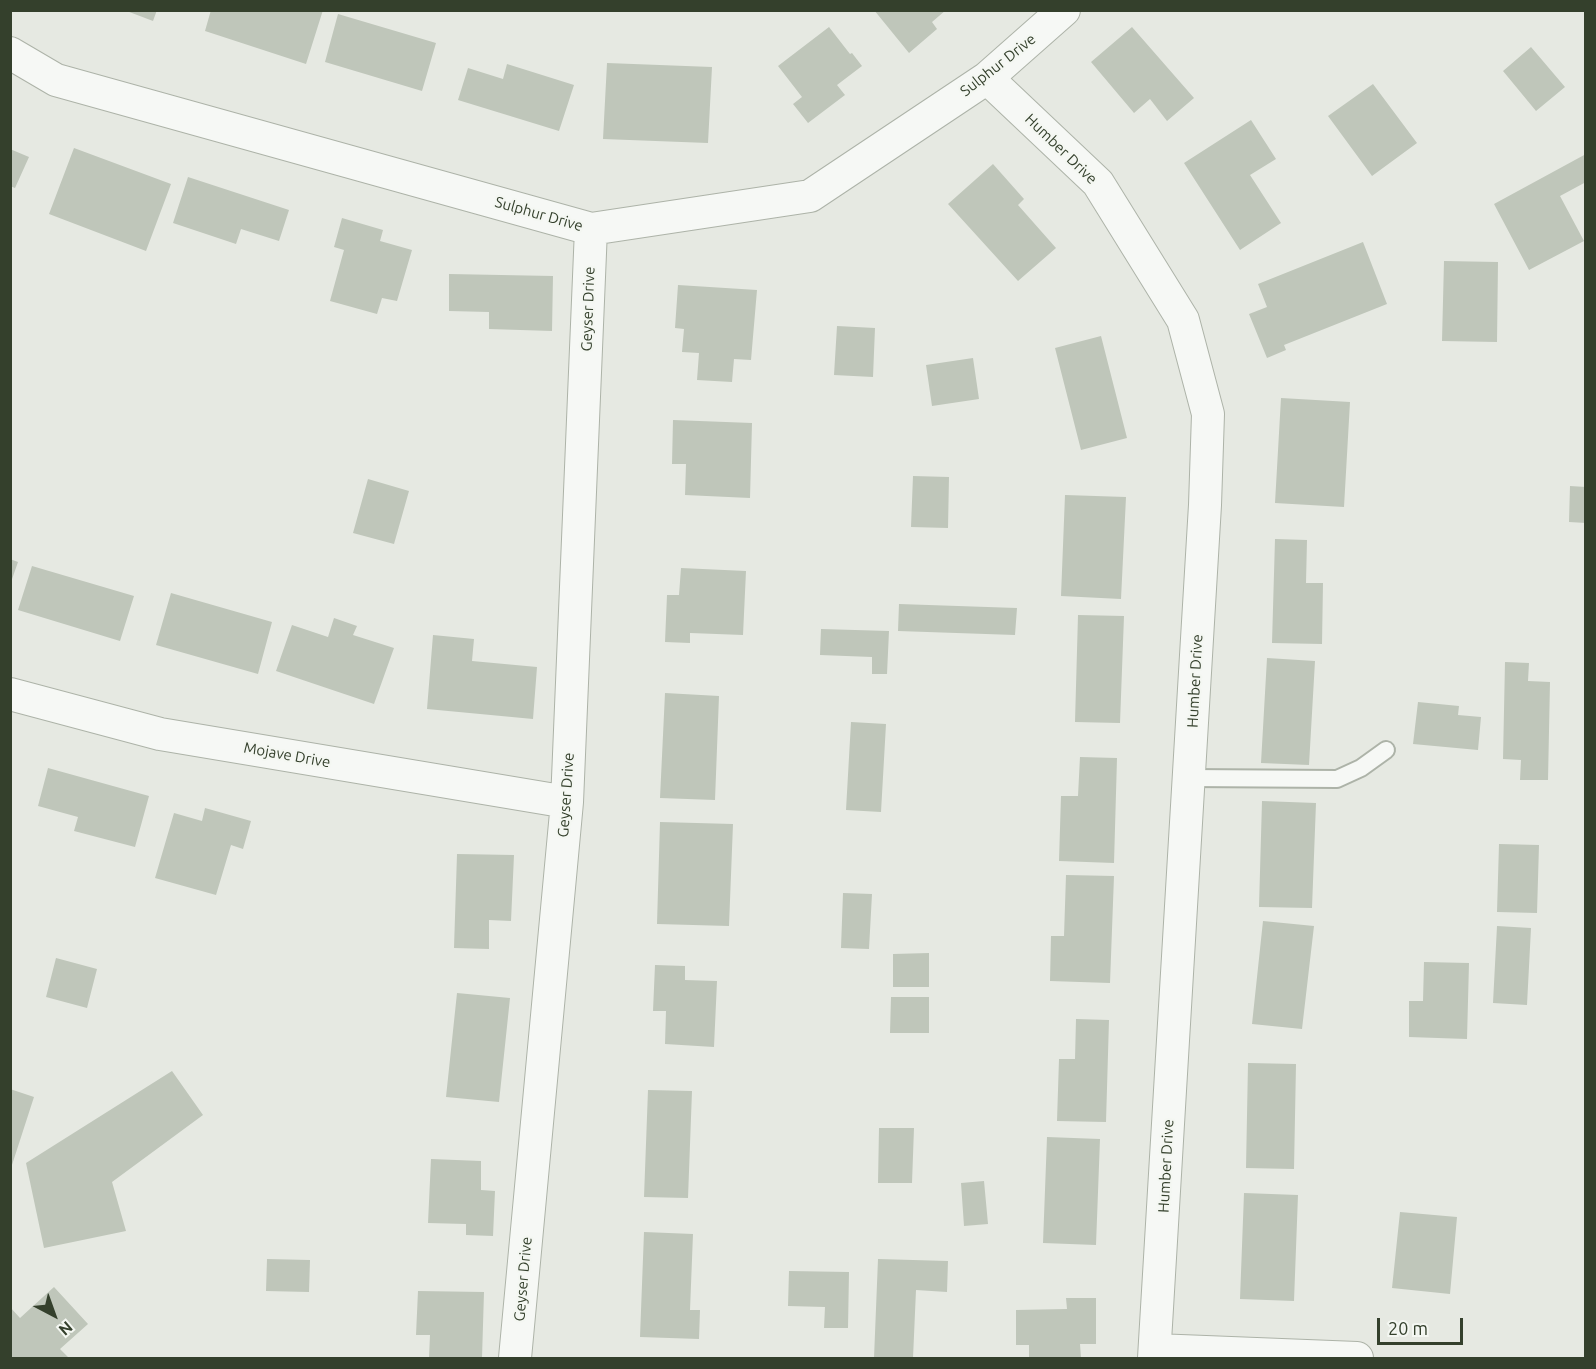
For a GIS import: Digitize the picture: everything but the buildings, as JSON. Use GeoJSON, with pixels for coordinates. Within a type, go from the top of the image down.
{"type":"FeatureCollection","features":[{"type":"Feature","properties":{"kind":"street","name":"Sulphur Drive"},"geometry":{"type":"LineString","coordinates":[[10,53],[56,80],[591,229],[810,196],[987,78],[1064,10]]}},
{"type":"Feature","properties":{"kind":"street","name":"Humber Drive"},"geometry":{"type":"LineString","coordinates":[[987,78],[1098,183],[1184,320],[1208,414],[1155,1354]]}},
{"type":"Feature","properties":{"kind":"street","name":"Geyser Drive"},"geometry":{"type":"LineString","coordinates":[[515,1359],[567,802],[591,229]]}},
{"type":"Feature","properties":{"kind":"street","name":"Mojave Drive"},"geometry":{"type":"LineString","coordinates":[[10,694],[160,734],[567,802]]}},
{"type":"Feature","properties":{"kind":"street"},"geometry":{"type":"LineString","coordinates":[[1155,1354],[1357,1359]]}},
{"type":"Feature","properties":{"kind":"lane"},"geometry":{"type":"LineString","coordinates":[[1189,778],[1337,779],[1361,768],[1386,750]]}}]}
